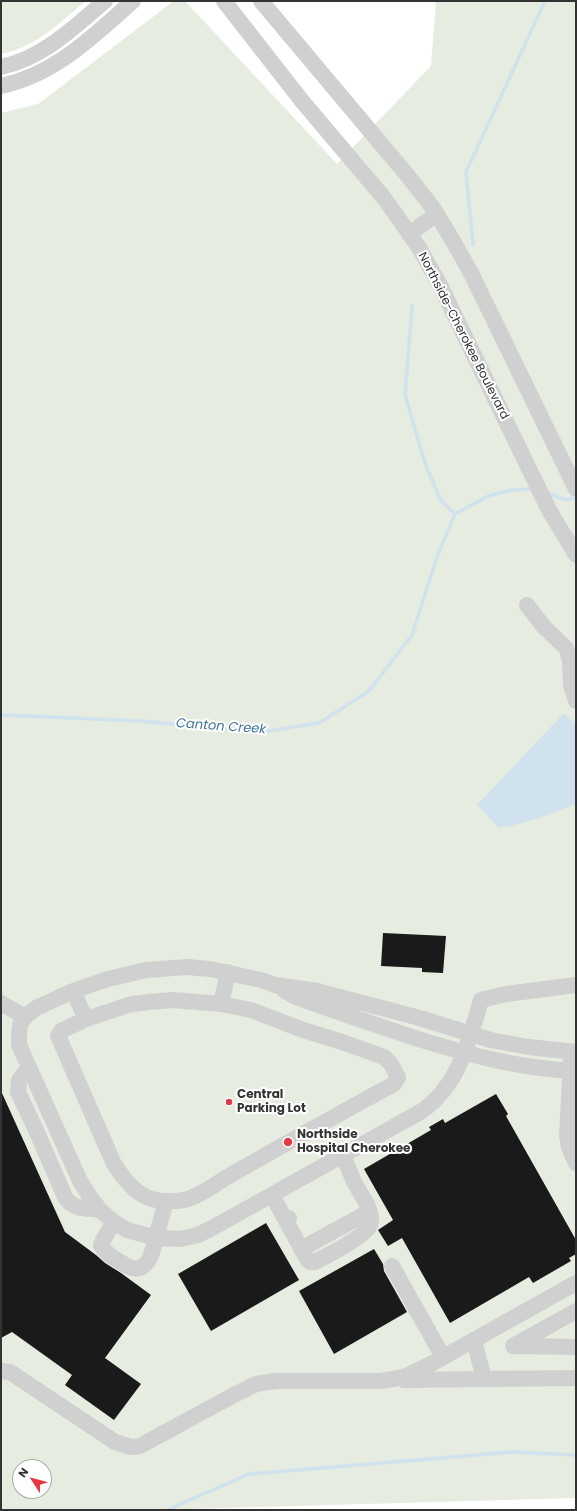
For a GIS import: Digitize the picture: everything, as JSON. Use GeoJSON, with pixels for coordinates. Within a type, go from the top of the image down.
{"type":"FeatureCollection","features":[{"type":"Feature","properties":{"kind":"street"},"geometry":{"type":"LineString","coordinates":[[1,67],[24,60],[46,48],[60,39],[105,1]]}},
{"type":"Feature","properties":{"kind":"street"},"geometry":{"type":"LineString","coordinates":[[1,86],[34,76],[62,60],[133,1]]}},
{"type":"Feature","properties":{"kind":"street","name":"Northside-Cherokee Boulevard"},"geometry":{"type":"LineString","coordinates":[[224,1],[302,101],[384,198],[409,234],[440,285],[549,510],[576,555]]}},
{"type":"Feature","properties":{"kind":"street"},"geometry":{"type":"LineString","coordinates":[[261,1],[383,145],[436,214],[471,273],[576,489]]}},
{"type":"Feature","properties":{"kind":"street"},"geometry":{"type":"LineString","coordinates":[[409,234],[436,214]]}},
{"type":"Feature","properties":{"kind":"street"},"geometry":{"type":"LineString","coordinates":[[527,605],[544,627],[566,648],[570,660],[571,685],[576,701]]}},
{"type":"Feature","properties":{"kind":"street"},"geometry":{"type":"LineString","coordinates":[[576,986],[506,994],[481,1000],[470,1034],[464,1053],[451,1081],[441,1095],[432,1104],[214,1227],[198,1234],[180,1239],[156,1238],[127,1230],[114,1222],[100,1210],[80,1181],[29,1067],[20,1045],[18,1035],[20,1025],[25,1017],[36,1008],[73,991],[108,979],[146,970],[186,967],[210,969],[228,972],[275,985],[324,993],[416,1017],[470,1034],[528,1047],[574,1052],[567,1136],[569,1147],[576,1164]]}},
{"type":"Feature","properties":{"kind":"street"},"geometry":{"type":"LineString","coordinates":[[221,1004],[228,972]]}},
{"type":"Feature","properties":{"kind":"street"},"geometry":{"type":"LineString","coordinates":[[275,985],[296,997],[381,1027],[464,1053],[518,1066],[573,1071]]}},
{"type":"Feature","properties":{"kind":"street"},"geometry":{"type":"LineString","coordinates":[[73,991],[86,1019]]}},
{"type":"Feature","properties":{"kind":"street"},"geometry":{"type":"LineString","coordinates":[[173,1000],[221,1004],[250,1010],[303,1030],[384,1057],[391,1064],[398,1077],[394,1084],[232,1174],[194,1197],[185,1200],[153,1200],[141,1195],[125,1181],[114,1164],[58,1036],[61,1031],[86,1019],[132,1004],[149,1002],[173,1000]]}},
{"type":"Feature","properties":{"kind":"street"},"geometry":{"type":"LineString","coordinates":[[1,1003],[25,1017]]}},
{"type":"Feature","properties":{"kind":"street"},"geometry":{"type":"LineString","coordinates":[[272,1195],[287,1218],[301,1249],[365,1214],[367,1204],[354,1182],[343,1155]]}},
{"type":"Feature","properties":{"kind":"street"},"geometry":{"type":"LineString","coordinates":[[114,1222],[102,1240],[101,1245],[103,1250],[131,1268],[142,1267],[152,1255],[166,1201]]}},
{"type":"Feature","properties":{"kind":"street"},"geometry":{"type":"LineString","coordinates":[[392,1266],[443,1357]]}},
{"type":"Feature","properties":{"kind":"street"},"geometry":{"type":"LineString","coordinates":[[392,1380],[411,1374],[443,1357],[576,1282]]}},
{"type":"Feature","properties":{"kind":"street"},"geometry":{"type":"LineString","coordinates":[[576,1311],[513,1346],[576,1347]]}},
{"type":"Feature","properties":{"kind":"street"},"geometry":{"type":"LineString","coordinates":[[474,1340],[484,1379]]}},
{"type":"Feature","properties":{"kind":"street"},"geometry":{"type":"LineString","coordinates":[[1,1371],[10,1372],[115,1442],[130,1447],[140,1446],[150,1442],[256,1384],[275,1381],[366,1382],[392,1380],[576,1378]]}},
{"type":"Feature","properties":{"kind":"shaded area"},"geometry":{"type":"Polygon","coordinates":[[[1,1],[86,1],[36,40],[13,51],[1,54],[1,1]]]}},
{"type":"Feature","properties":{"kind":"shaded area"},"geometry":{"type":"Polygon","coordinates":[[[174,1],[185,1],[337,164],[431,66],[436,1],[576,1],[576,1498],[153,1510],[1,1510],[1,113],[38,104],[174,1]]]}},
{"type":"Feature","properties":{"kind":"water"},"geometry":{"type":"Polygon","coordinates":[[[564,713],[576,725],[576,804],[557,812],[519,824],[499,828],[477,805],[564,713]]]}},
{"type":"Feature","properties":{"kind":"building"},"geometry":{"type":"Polygon","coordinates":[[[383,933],[446,936],[443,973],[422,972],[422,968],[381,966],[383,933]]]}},
{"type":"Feature","properties":{"kind":"building"},"geometry":{"type":"Polygon","coordinates":[[[1,1091],[65,1232],[105,1263],[151,1295],[105,1358],[141,1384],[114,1420],[65,1385],[72,1375],[12,1332],[1,1338],[1,1091]]]}},
{"type":"Feature","properties":{"kind":"building"},"geometry":{"type":"Polygon","coordinates":[[[496,1094],[508,1114],[506,1116],[576,1240],[576,1254],[569,1258],[571,1261],[533,1283],[529,1277],[450,1323],[402,1238],[388,1246],[378,1230],[393,1220],[364,1169],[431,1130],[429,1127],[443,1119],[445,1123],[496,1094]]]}},
{"type":"Feature","properties":{"kind":"building"},"geometry":{"type":"Polygon","coordinates":[[[266,1223],[299,1280],[211,1331],[178,1274],[266,1223]]]}},
{"type":"Feature","properties":{"kind":"building"},"geometry":{"type":"Polygon","coordinates":[[[374,1249],[383,1264],[384,1271],[407,1312],[334,1354],[299,1291],[374,1249]]]}},
{"type":"Feature","properties":{"kind":"waterway"},"geometry":{"type":"LineString","coordinates":[[473,245],[466,172],[545,1]]}},
{"type":"Feature","properties":{"kind":"waterway"},"geometry":{"type":"LineString","coordinates":[[412,306],[405,395],[425,463],[440,499],[455,514]]}},
{"type":"Feature","properties":{"kind":"waterway","name":"Canton Creek"},"geometry":{"type":"LineString","coordinates":[[1,715],[140,721],[262,732],[319,723],[369,691],[412,635],[437,557],[455,514],[488,496],[511,490],[533,489]]}},
{"type":"Feature","properties":{"kind":"waterway","name":"Canton Creek"},"geometry":{"type":"LineString","coordinates":[[547,493],[567,500],[576,497]]}},
{"type":"Feature","properties":{"kind":"waterway"},"geometry":{"type":"LineString","coordinates":[[167,1510],[249,1474],[512,1452],[576,1455]]}},
{"type":"Feature","properties":{"kind":"place","name":"Central Parking Lot"},"geometry":{"type":"Point","coordinates":[229,1102]}},
{"type":"Feature","properties":{"kind":"place","name":"Northside Hospital Cherokee"},"geometry":{"type":"Point","coordinates":[288,1142]}}]}
